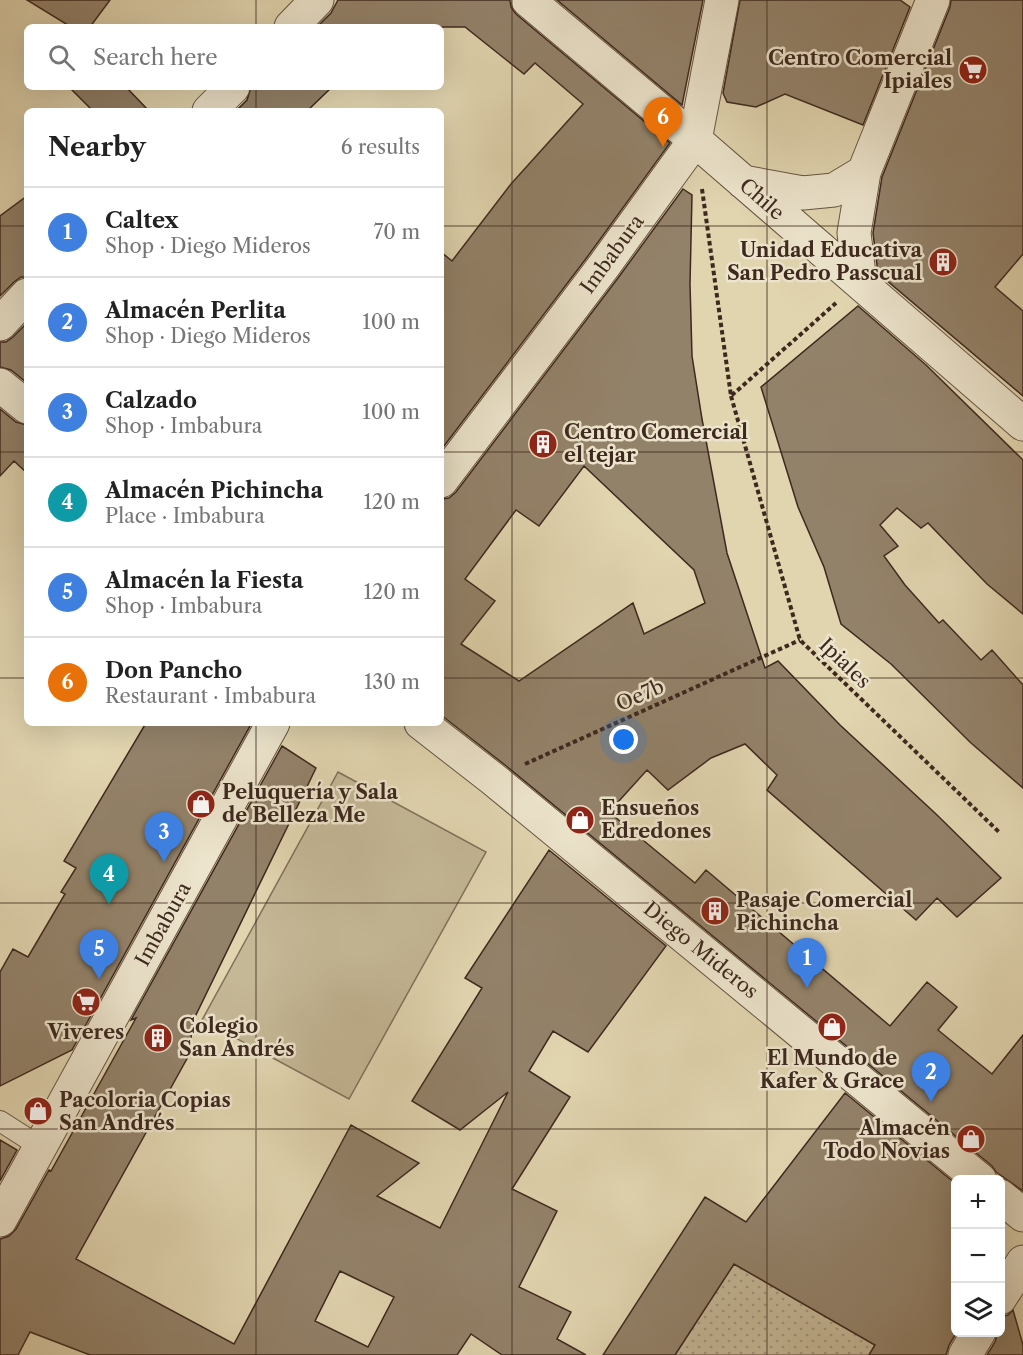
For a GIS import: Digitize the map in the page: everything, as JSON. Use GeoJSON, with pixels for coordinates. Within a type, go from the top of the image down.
{"type":"FeatureCollection","features":[{"type":"Feature","properties":{"kind":"street"},"geometry":{"type":"LineString","coordinates":[[294,24],[317,0]]}},
{"type":"Feature","properties":{"kind":"street","name":"Chile"},"geometry":{"type":"LineString","coordinates":[[528,0],[743,182],[851,290],[1023,424]]}},
{"type":"Feature","properties":{"kind":"street","name":"Imbabura"},"geometry":{"type":"LineString","coordinates":[[444,477],[603,267],[695,140],[722,0]]}},
{"type":"Feature","properties":{"kind":"street"},"geometry":{"type":"LineString","coordinates":[[851,290],[854,233],[864,172],[933,0]]}},
{"type":"Feature","properties":{"kind":"street"},"geometry":{"type":"LineString","coordinates":[[212,108],[230,90]]}},
{"type":"Feature","properties":{"kind":"street"},"geometry":{"type":"LineString","coordinates":[[743,182],[804,193],[834,190],[864,172]]}},
{"type":"Feature","properties":{"kind":"street"},"geometry":{"type":"LineString","coordinates":[[0,324],[24,298]]}},
{"type":"Feature","properties":{"kind":"street"},"geometry":{"type":"LineString","coordinates":[[0,385],[24,405]]}},
{"type":"Feature","properties":{"kind":"street","name":"Imbabura"},"geometry":{"type":"LineString","coordinates":[[0,1220],[271,726]]}},
{"type":"Feature","properties":{"kind":"street","name":"Diego Mideros"},"geometry":{"type":"LineString","coordinates":[[425,726],[493,779],[975,1175]]}},
{"type":"Feature","properties":{"kind":"street"},"geometry":{"type":"LineString","coordinates":[[1005,1200],[1023,1215]]}},
{"type":"Feature","properties":{"kind":"street"},"geometry":{"type":"LineString","coordinates":[[1005,1290],[1023,1262]]}},
{"type":"Feature","properties":{"kind":"street"},"geometry":{"type":"LineString","coordinates":[[965,1355],[976,1337]]}},
{"type":"Feature","properties":{"kind":"lane"},"geometry":{"type":"LineString","coordinates":[[0,1121],[39,1146]]}},
{"type":"Feature","properties":{"kind":"path","name":"Ipiales"},"geometry":{"type":"LineString","coordinates":[[695,140],[731,396],[800,640],[1000,833]]}},
{"type":"Feature","properties":{"kind":"path"},"geometry":{"type":"LineString","coordinates":[[731,396],[851,290]]}},
{"type":"Feature","properties":{"kind":"path","name":"Oe7b"},"geometry":{"type":"LineString","coordinates":[[493,779],[800,640]]}},
{"type":"Feature","properties":{"kind":"shaded area"},"geometry":{"type":"Polygon","coordinates":[[[338,772],[486,852],[349,1099],[202,1020],[338,772]]]}},
{"type":"Feature","properties":{"kind":"shaded area"},"geometry":{"type":"Polygon","coordinates":[[[734,1264],[875,1345],[869,1355],[675,1355],[734,1264]]]}},
{"type":"Feature","properties":{"kind":"building"},"geometry":{"type":"Polygon","coordinates":[[[27,0],[110,0],[92,24],[66,24],[27,0]]]}},
{"type":"Feature","properties":{"kind":"building"},"geometry":{"type":"Polygon","coordinates":[[[338,0],[510,0],[511,7],[516,14],[670,143],[588,256],[444,446],[444,254],[452,261],[511,184],[583,104],[535,63],[524,74],[465,27],[444,27],[444,24],[320,24],[331,13],[338,0]]]}},
{"type":"Feature","properties":{"kind":"building"},"geometry":{"type":"Polygon","coordinates":[[[557,0],[703,0],[682,105],[557,0]]]}},
{"type":"Feature","properties":{"kind":"building"},"geometry":{"type":"Polygon","coordinates":[[[740,0],[900,0],[910,7],[863,125],[785,94],[756,107],[727,102],[723,93],[740,0]]]}},
{"type":"Feature","properties":{"kind":"building"},"geometry":{"type":"Polygon","coordinates":[[[951,0],[1023,0],[1023,254],[995,287],[1023,311],[1023,396],[878,273],[873,233],[882,177],[951,0]]]}},
{"type":"Feature","properties":{"kind":"building"},"geometry":{"type":"Polygon","coordinates":[[[72,90],[129,90],[146,108],[90,108],[72,90]]]}},
{"type":"Feature","properties":{"kind":"building"},"geometry":{"type":"Polygon","coordinates":[[[250,90],[329,90],[310,108],[239,108],[247,100],[250,90]]]}},
{"type":"Feature","properties":{"kind":"building"},"geometry":{"type":"Polygon","coordinates":[[[683,189],[692,195],[690,284],[692,356],[727,553],[765,668],[778,661],[840,725],[1001,878],[957,917],[937,898],[916,920],[767,790],[777,775],[745,744],[711,758],[668,790],[647,770],[609,812],[695,883],[706,870],[890,1026],[927,982],[957,1007],[938,1030],[992,1074],[1023,1035],[1023,1191],[1005,1178],[1005,1175],[996,1172],[992,1166],[444,717],[444,499],[449,498],[456,492],[683,189]],[[584,466],[539,526],[516,510],[465,579],[495,601],[461,644],[519,681],[633,603],[644,634],[705,603],[694,570],[584,466]]]}},
{"type":"Feature","properties":{"kind":"building"},"geometry":{"type":"Polygon","coordinates":[[[24,198],[24,277],[14,282],[0,296],[0,216],[24,198]]]}},
{"type":"Feature","properties":{"kind":"building"},"geometry":{"type":"Polygon","coordinates":[[[858,306],[926,365],[1023,460],[1023,614],[987,584],[928,523],[921,528],[897,508],[880,525],[898,546],[884,556],[905,585],[939,623],[943,620],[981,660],[992,650],[1023,685],[1023,788],[971,743],[891,664],[841,624],[824,567],[798,507],[761,387],[858,306]]]}},
{"type":"Feature","properties":{"kind":"building"},"geometry":{"type":"Polygon","coordinates":[[[24,326],[24,381],[11,370],[0,367],[0,342],[6,342],[24,326]]]}},
{"type":"Feature","properties":{"kind":"building"},"geometry":{"type":"Polygon","coordinates":[[[0,409],[16,422],[24,424],[24,470],[14,461],[0,476],[0,409]]]}},
{"type":"Feature","properties":{"kind":"building"},"geometry":{"type":"Polygon","coordinates":[[[144,726],[250,726],[72,1050],[0,1086],[0,972],[13,949],[28,957],[65,894],[61,892],[76,868],[64,861],[144,726]]]}},
{"type":"Feature","properties":{"kind":"building"},"geometry":{"type":"Polygon","coordinates":[[[282,746],[316,768],[193,1021],[189,1055],[76,1259],[234,1344],[351,1125],[419,1163],[377,1196],[440,1228],[508,1092],[460,1130],[412,1101],[482,988],[465,978],[549,850],[666,946],[588,1052],[553,1031],[529,1071],[570,1097],[512,1189],[557,1211],[519,1287],[571,1312],[557,1339],[586,1355],[502,1355],[471,1334],[457,1355],[90,1355],[30,1332],[18,1355],[0,1355],[0,1239],[9,1236],[16,1229],[49,1170],[51,1171],[136,1018],[131,1020],[282,746]],[[340,1271],[315,1321],[368,1347],[394,1297],[340,1271]]]}},
{"type":"Feature","properties":{"kind":"building"},"geometry":{"type":"Polygon","coordinates":[[[845,1093],[951,1180],[951,1337],[954,1337],[946,1355],[869,1355],[875,1345],[734,1264],[675,1355],[603,1355],[705,1197],[746,1222],[845,1093]]]}},
{"type":"Feature","properties":{"kind":"building"},"geometry":{"type":"Polygon","coordinates":[[[0,1140],[17,1150],[0,1181],[0,1140]]]}},
{"type":"Feature","properties":{"kind":"building"},"geometry":{"type":"Polygon","coordinates":[[[1013,1310],[1023,1345],[1023,1355],[987,1355],[996,1337],[1005,1337],[1005,1316],[1013,1310]]]}},
{"type":"Feature","properties":{"kind":"place","name":"Centro Comercial Ipiales"},"geometry":{"type":"Point","coordinates":[973,70]}},
{"type":"Feature","properties":{"kind":"place","name":"Don Pancho"},"geometry":{"type":"Point","coordinates":[663,147]}},
{"type":"Feature","properties":{"kind":"place","name":"Unidad Educativa San Pedro Passcual"},"geometry":{"type":"Point","coordinates":[943,262]}},
{"type":"Feature","properties":{"kind":"place","name":"Centro Comercial el tejar"},"geometry":{"type":"Point","coordinates":[543,444]}},
{"type":"Feature","properties":{"kind":"place","name":"Peluquería y Sala de Belleza Me"},"geometry":{"type":"Point","coordinates":[201,804]}},
{"type":"Feature","properties":{"kind":"place","name":"Ensueños Edredones"},"geometry":{"type":"Point","coordinates":[580,820]}},
{"type":"Feature","properties":{"kind":"place","name":"Calzado"},"geometry":{"type":"Point","coordinates":[164,862]}},
{"type":"Feature","properties":{"kind":"place","name":"Almacén Pichincha"},"geometry":{"type":"Point","coordinates":[109,904]}},
{"type":"Feature","properties":{"kind":"place","name":"Pasaje Comercial Pichincha"},"geometry":{"type":"Point","coordinates":[715,911]}},
{"type":"Feature","properties":{"kind":"place","name":"Almacén la Fiesta"},"geometry":{"type":"Point","coordinates":[99,979]}},
{"type":"Feature","properties":{"kind":"place","name":"Caltex"},"geometry":{"type":"Point","coordinates":[807,988]}},
{"type":"Feature","properties":{"kind":"place","name":"Viveres"},"geometry":{"type":"Point","coordinates":[86,1002]}},
{"type":"Feature","properties":{"kind":"place","name":"El Mundo de Kafer & Grace"},"geometry":{"type":"Point","coordinates":[832,1027]}},
{"type":"Feature","properties":{"kind":"place","name":"Colegio San Andrés"},"geometry":{"type":"Point","coordinates":[158,1038]}},
{"type":"Feature","properties":{"kind":"place","name":"Almacén Perlita"},"geometry":{"type":"Point","coordinates":[931,1102]}},
{"type":"Feature","properties":{"kind":"place","name":"Pacoloria Copias San Andrés"},"geometry":{"type":"Point","coordinates":[38,1111]}},
{"type":"Feature","properties":{"kind":"place","name":"Almacén Todo Novias"},"geometry":{"type":"Point","coordinates":[971,1139]}}]}
